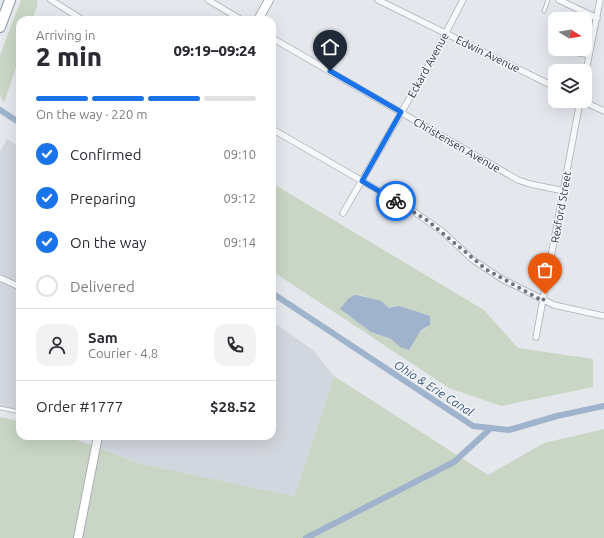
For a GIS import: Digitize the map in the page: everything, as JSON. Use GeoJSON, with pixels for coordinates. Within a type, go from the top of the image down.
{"type":"FeatureCollection","features":[{"type":"Feature","properties":{"kind":"highway"},"geometry":{"type":"LineString","coordinates":[[0,27],[10,0]]}},
{"type":"Feature","properties":{"kind":"main road"},"geometry":{"type":"LineString","coordinates":[[260,16],[269,0]]}},
{"type":"Feature","properties":{"kind":"main road"},"geometry":{"type":"LineString","coordinates":[[78,538],[97,440]]}},
{"type":"Feature","properties":{"kind":"street"},"geometry":{"type":"LineString","coordinates":[[51,0],[76,16]]}},
{"type":"Feature","properties":{"kind":"street"},"geometry":{"type":"LineString","coordinates":[[208,0],[235,16]]}},
{"type":"Feature","properties":{"kind":"street","name":"Edwin Avenue"},"geometry":{"type":"LineString","coordinates":[[378,0],[548,84]]}},
{"type":"Feature","properties":{"kind":"street","name":"Eckard Avenue"},"geometry":{"type":"LineString","coordinates":[[343,213],[446,34],[463,0]]}},
{"type":"Feature","properties":{"kind":"street"},"geometry":{"type":"LineString","coordinates":[[559,0],[597,18]]}},
{"type":"Feature","properties":{"kind":"street"},"geometry":{"type":"LineString","coordinates":[[592,42],[600,0]]}},
{"type":"Feature","properties":{"kind":"street","name":"Christensen Avenue"},"geometry":{"type":"LineString","coordinates":[[276,40],[518,180],[564,191]]}},
{"type":"Feature","properties":{"kind":"street"},"geometry":{"type":"LineString","coordinates":[[587,64],[589,56]]}},
{"type":"Feature","properties":{"kind":"street"},"geometry":{"type":"LineString","coordinates":[[592,106],[604,111]]}},
{"type":"Feature","properties":{"kind":"street","name":"Rexford Street"},"geometry":{"type":"LineString","coordinates":[[536,337],[580,108]]}},
{"type":"Feature","properties":{"kind":"street"},"geometry":{"type":"LineString","coordinates":[[276,131],[428,221],[487,270],[543,301],[564,308],[604,316]]}},
{"type":"Feature","properties":{"kind":"street"},"geometry":{"type":"LineString","coordinates":[[0,278],[16,285]]}},
{"type":"Feature","properties":{"kind":"lane"},"geometry":{"type":"LineString","coordinates":[[544,11],[548,0]]}},
{"type":"Feature","properties":{"kind":"lane"},"geometry":{"type":"LineString","coordinates":[[0,408],[16,411]]}},
{"type":"Feature","properties":{"kind":"shaded area"},"geometry":{"type":"Polygon","coordinates":[[[7,139],[16,145],[16,411],[0,408],[0,151],[7,139]]]}},
{"type":"Feature","properties":{"kind":"shaded area"},"geometry":{"type":"Polygon","coordinates":[[[276,324],[313,350],[334,376],[294,496],[141,464],[96,447],[97,440],[276,440],[276,324]]]}},
{"type":"Feature","properties":{"kind":"green space"},"geometry":{"type":"Polygon","coordinates":[[[21,0],[37,0],[38,3],[33,16],[16,16],[16,67],[4,103],[0,95],[0,55],[21,0]]]}},
{"type":"Feature","properties":{"kind":"green space"},"geometry":{"type":"Polygon","coordinates":[[[276,185],[484,310],[518,348],[593,359],[593,387],[501,406],[449,388],[276,274],[276,185]],[[361,295],[345,314],[362,324],[371,332],[393,340],[400,347],[410,346],[421,330],[427,328],[426,314],[404,307],[389,308],[383,303],[361,295]]]}},
{"type":"Feature","properties":{"kind":"green space"},"geometry":{"type":"Polygon","coordinates":[[[334,376],[488,475],[544,443],[604,429],[604,538],[0,538],[0,418],[2,417],[16,421],[16,440],[77,440],[141,464],[294,496],[334,376]]]}},
{"type":"Feature","properties":{"kind":"water"},"geometry":{"type":"Polygon","coordinates":[[[355,295],[381,301],[389,308],[399,306],[430,316],[430,325],[421,330],[409,350],[400,347],[391,339],[371,332],[340,309],[348,299],[355,295]]]}},
{"type":"Feature","properties":{"kind":"waterway","name":"Ohio & Erie Canal"},"geometry":{"type":"LineString","coordinates":[[0,110],[16,120]]}},
{"type":"Feature","properties":{"kind":"waterway","name":"Ohio & Erie Canal"},"geometry":{"type":"LineString","coordinates":[[276,296],[473,426],[509,430],[557,416],[604,406]]}},
{"type":"Feature","properties":{"kind":"waterway"},"geometry":{"type":"LineString","coordinates":[[306,538],[454,462],[491,428]]}},
{"type":"Feature","properties":{"kind":"way so far"},"geometry":{"type":"LineString","coordinates":[[396,201],[409,208],[443,232],[473,260],[487,270],[543,301],[545,294]]}},
{"type":"Feature","properties":{"kind":"route"},"geometry":{"type":"LineString","coordinates":[[330,71],[401,112],[362,181],[396,201]]}}]}
